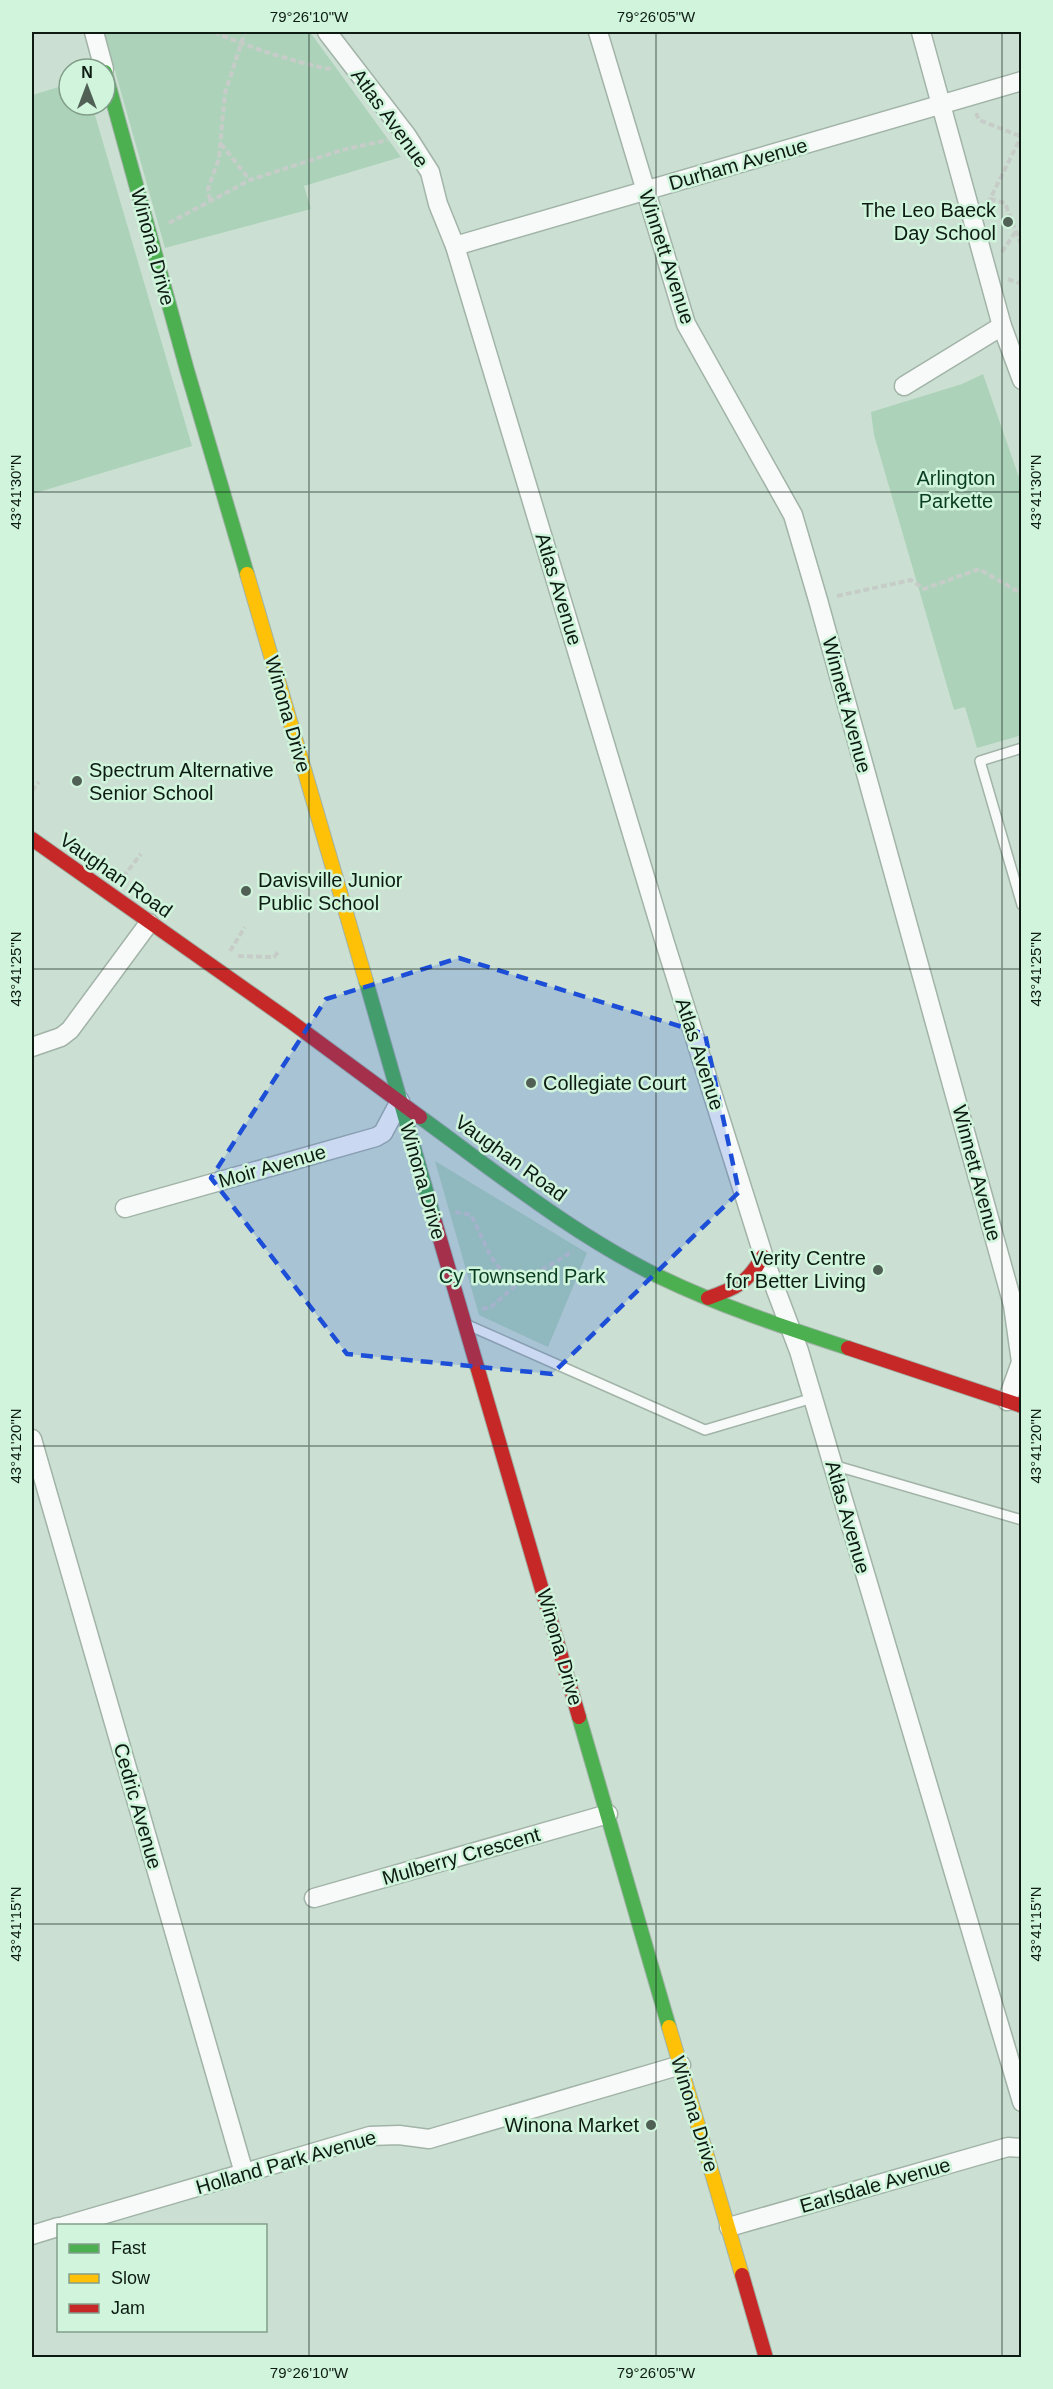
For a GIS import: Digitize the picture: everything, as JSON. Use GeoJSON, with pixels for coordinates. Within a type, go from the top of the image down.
{"type":"FeatureCollection","features":[{"type":"Feature","properties":{"kind":"street","name":"Winona Drive"},"geometry":{"type":"LineString","coordinates":[[94,32],[101,57]]}},
{"type":"Feature","properties":{"kind":"street","name":"Atlas Avenue"},"geometry":{"type":"LineString","coordinates":[[327,32],[407,136],[430,172],[438,204],[455,246],[661,932],[763,1256],[792,1332],[813,1398],[1022,2102]]}},
{"type":"Feature","properties":{"kind":"street","name":"Winnett Avenue"},"geometry":{"type":"LineString","coordinates":[[598,32],[686,324],[793,515],[1013,1305],[1021,1362],[1014,1404]]}},
{"type":"Feature","properties":{"kind":"street"},"geometry":{"type":"LineString","coordinates":[[921,32],[943,105],[1002,326],[1022,380]]}},
{"type":"Feature","properties":{"kind":"street","name":"Durham Avenue"},"geometry":{"type":"LineString","coordinates":[[455,246],[1022,81]]}},
{"type":"Feature","properties":{"kind":"street","name":"Winona Drive"},"geometry":{"type":"LineString","coordinates":[[117,115],[187,370],[766,2358]]}},
{"type":"Feature","properties":{"kind":"street"},"geometry":{"type":"LineString","coordinates":[[904,386],[1002,326]]}},
{"type":"Feature","properties":{"kind":"street","name":"Vaughan Road"},"geometry":{"type":"LineString","coordinates":[[32,839],[290,1021],[532,1199],[584,1234],[660,1277],[792,1332],[1014,1404]]}},
{"type":"Feature","properties":{"kind":"street"},"geometry":{"type":"LineString","coordinates":[[32,1047],[55,1039],[70,1030],[149,923]]}},
{"type":"Feature","properties":{"kind":"street","name":"Moir Avenue"},"geometry":{"type":"LineString","coordinates":[[125,1208],[376,1137],[383,1133],[400,1101]]}},
{"type":"Feature","properties":{"kind":"street"},"geometry":{"type":"LineString","coordinates":[[708,1298],[746,1282],[763,1256]]}},
{"type":"Feature","properties":{"kind":"street","name":"Cedric Avenue"},"geometry":{"type":"LineString","coordinates":[[32,1439],[244,2173]]}},
{"type":"Feature","properties":{"kind":"street","name":"Mulberry Crescent"},"geometry":{"type":"LineString","coordinates":[[314,1898],[608,1814]]}},
{"type":"Feature","properties":{"kind":"street","name":"Holland Park Avenue"},"geometry":{"type":"LineString","coordinates":[[71,2224],[375,2135],[429,2139],[681,2065]]}},
{"type":"Feature","properties":{"kind":"street","name":"Earlsdale Avenue"},"geometry":{"type":"LineString","coordinates":[[729,2227],[1008,2147],[1022,2148]]}},
{"type":"Feature","properties":{"kind":"street"},"geometry":{"type":"LineString","coordinates":[[32,2235],[57,2227]]}},
{"type":"Feature","properties":{"kind":"lane"},"geometry":{"type":"LineString","coordinates":[[1022,748],[980,761],[1022,905]]}},
{"type":"Feature","properties":{"kind":"lane"},"geometry":{"type":"LineString","coordinates":[[465,1323],[705,1430],[813,1398]]}},
{"type":"Feature","properties":{"kind":"lane"},"geometry":{"type":"LineString","coordinates":[[833,1465],[1022,1520]]}},
{"type":"Feature","properties":{"kind":"path"},"geometry":{"type":"LineString","coordinates":[[214,32],[292,61],[328,69],[332,67]]}},
{"type":"Feature","properties":{"kind":"path"},"geometry":{"type":"LineString","coordinates":[[210,201],[208,189],[219,158],[225,93],[245,32]]}},
{"type":"Feature","properties":{"kind":"path"},"geometry":{"type":"LineString","coordinates":[[975,109],[979,120],[1021,136],[988,200],[1005,202],[1022,247]]}},
{"type":"Feature","properties":{"kind":"path"},"geometry":{"type":"LineString","coordinates":[[160,227],[179,220],[250,180],[342,150],[388,140]]}},
{"type":"Feature","properties":{"kind":"path"},"geometry":{"type":"LineString","coordinates":[[221,144],[250,180]]}},
{"type":"Feature","properties":{"kind":"path"},"geometry":{"type":"LineString","coordinates":[[1001,253],[1016,231]]}},
{"type":"Feature","properties":{"kind":"path"},"geometry":{"type":"LineString","coordinates":[[1007,279],[1022,284]]}},
{"type":"Feature","properties":{"kind":"path"},"geometry":{"type":"LineString","coordinates":[[818,600],[911,580],[924,589],[979,569],[1022,594]]}},
{"type":"Feature","properties":{"kind":"path"},"geometry":{"type":"LineString","coordinates":[[32,791],[39,782]]}},
{"type":"Feature","properties":{"kind":"path"},"geometry":{"type":"LineString","coordinates":[[111,894],[141,854]]}},
{"type":"Feature","properties":{"kind":"path"},"geometry":{"type":"LineString","coordinates":[[230,952],[245,927]]}},
{"type":"Feature","properties":{"kind":"path"},"geometry":{"type":"LineString","coordinates":[[238,956],[274,957],[279,951]]}},
{"type":"Feature","properties":{"kind":"path"},"geometry":{"type":"LineString","coordinates":[[449,1210],[471,1215],[491,1257],[514,1287]]}},
{"type":"Feature","properties":{"kind":"path"},"geometry":{"type":"LineString","coordinates":[[478,1310],[490,1307],[514,1287],[567,1256],[578,1245]]}},
{"type":"Feature","properties":{"kind":"highlighted area"},"geometry":{"type":"Polygon","coordinates":[[[459,958],[705,1034],[739,1192],[552,1374],[347,1354],[211,1178],[326,999],[459,958]]]}},
{"type":"Feature","properties":{"kind":"green space"},"geometry":{"type":"Polygon","coordinates":[[[104,32],[310,32],[401,157],[304,186],[311,209],[165,248],[117,78],[117,57],[111,57],[104,32]]]}},
{"type":"Feature","properties":{"kind":"green space"},"geometry":{"type":"Polygon","coordinates":[[[57,88],[57,117],[96,117],[192,446],[32,494],[32,95],[57,88]]]}},
{"type":"Feature","properties":{"kind":"green space","name":"Arlington Parkette"},"geometry":{"type":"Polygon","coordinates":[[[983,374],[1021,483],[1022,735],[977,748],[965,707],[954,710],[874,435],[871,412],[962,384],[983,374]]]}},
{"type":"Feature","properties":{"kind":"green space","name":"Cy Townsend Park"},"geometry":{"type":"Polygon","coordinates":[[[435,1161],[587,1253],[548,1347],[479,1315],[435,1161]]]}},
{"type":"Feature","properties":{"kind":"traffic: fast"},"geometry":{"type":"LineString","coordinates":[[117,116],[187,370],[247,574]]}},
{"type":"Feature","properties":{"kind":"traffic: fast"},"geometry":{"type":"LineString","coordinates":[[366,981],[435,1222]]}},
{"type":"Feature","properties":{"kind":"traffic: fast"},"geometry":{"type":"LineString","coordinates":[[420,1117],[567,1223],[628,1260],[683,1288],[729,1307],[848,1348]]}},
{"type":"Feature","properties":{"kind":"traffic: fast"},"geometry":{"type":"LineString","coordinates":[[579,1717],[669,2027]]}},
{"type":"Feature","properties":{"kind":"traffic: slow"},"geometry":{"type":"LineString","coordinates":[[247,574],[366,981]]}},
{"type":"Feature","properties":{"kind":"traffic: slow"},"geometry":{"type":"LineString","coordinates":[[669,2027],[742,2275]]}},
{"type":"Feature","properties":{"kind":"traffic: jam"},"geometry":{"type":"LineString","coordinates":[[32,839],[290,1021],[420,1117]]}},
{"type":"Feature","properties":{"kind":"traffic: jam"},"geometry":{"type":"LineString","coordinates":[[435,1222],[579,1717]]}},
{"type":"Feature","properties":{"kind":"traffic: jam"},"geometry":{"type":"LineString","coordinates":[[708,1298],[746,1279],[763,1256]]}},
{"type":"Feature","properties":{"kind":"traffic: jam"},"geometry":{"type":"LineString","coordinates":[[848,1348],[1022,1406]]}},
{"type":"Feature","properties":{"kind":"traffic: jam"},"geometry":{"type":"LineString","coordinates":[[742,2275],[766,2358]]}},
{"type":"Feature","properties":{"kind":"place","name":"The Leo Baeck Day School"},"geometry":{"type":"Point","coordinates":[1008,222]}},
{"type":"Feature","properties":{"kind":"place","name":"Spectrum Alternative Senior School"},"geometry":{"type":"Point","coordinates":[77,781]}},
{"type":"Feature","properties":{"kind":"place","name":"Davisville Junior Public School"},"geometry":{"type":"Point","coordinates":[246,891]}},
{"type":"Feature","properties":{"kind":"place","name":"Collegiate Court"},"geometry":{"type":"Point","coordinates":[531,1083]}},
{"type":"Feature","properties":{"kind":"place","name":"Verity Centre for Better Living"},"geometry":{"type":"Point","coordinates":[878,1270]}},
{"type":"Feature","properties":{"kind":"place","name":"Winona Market"},"geometry":{"type":"Point","coordinates":[651,2125]}}]}
